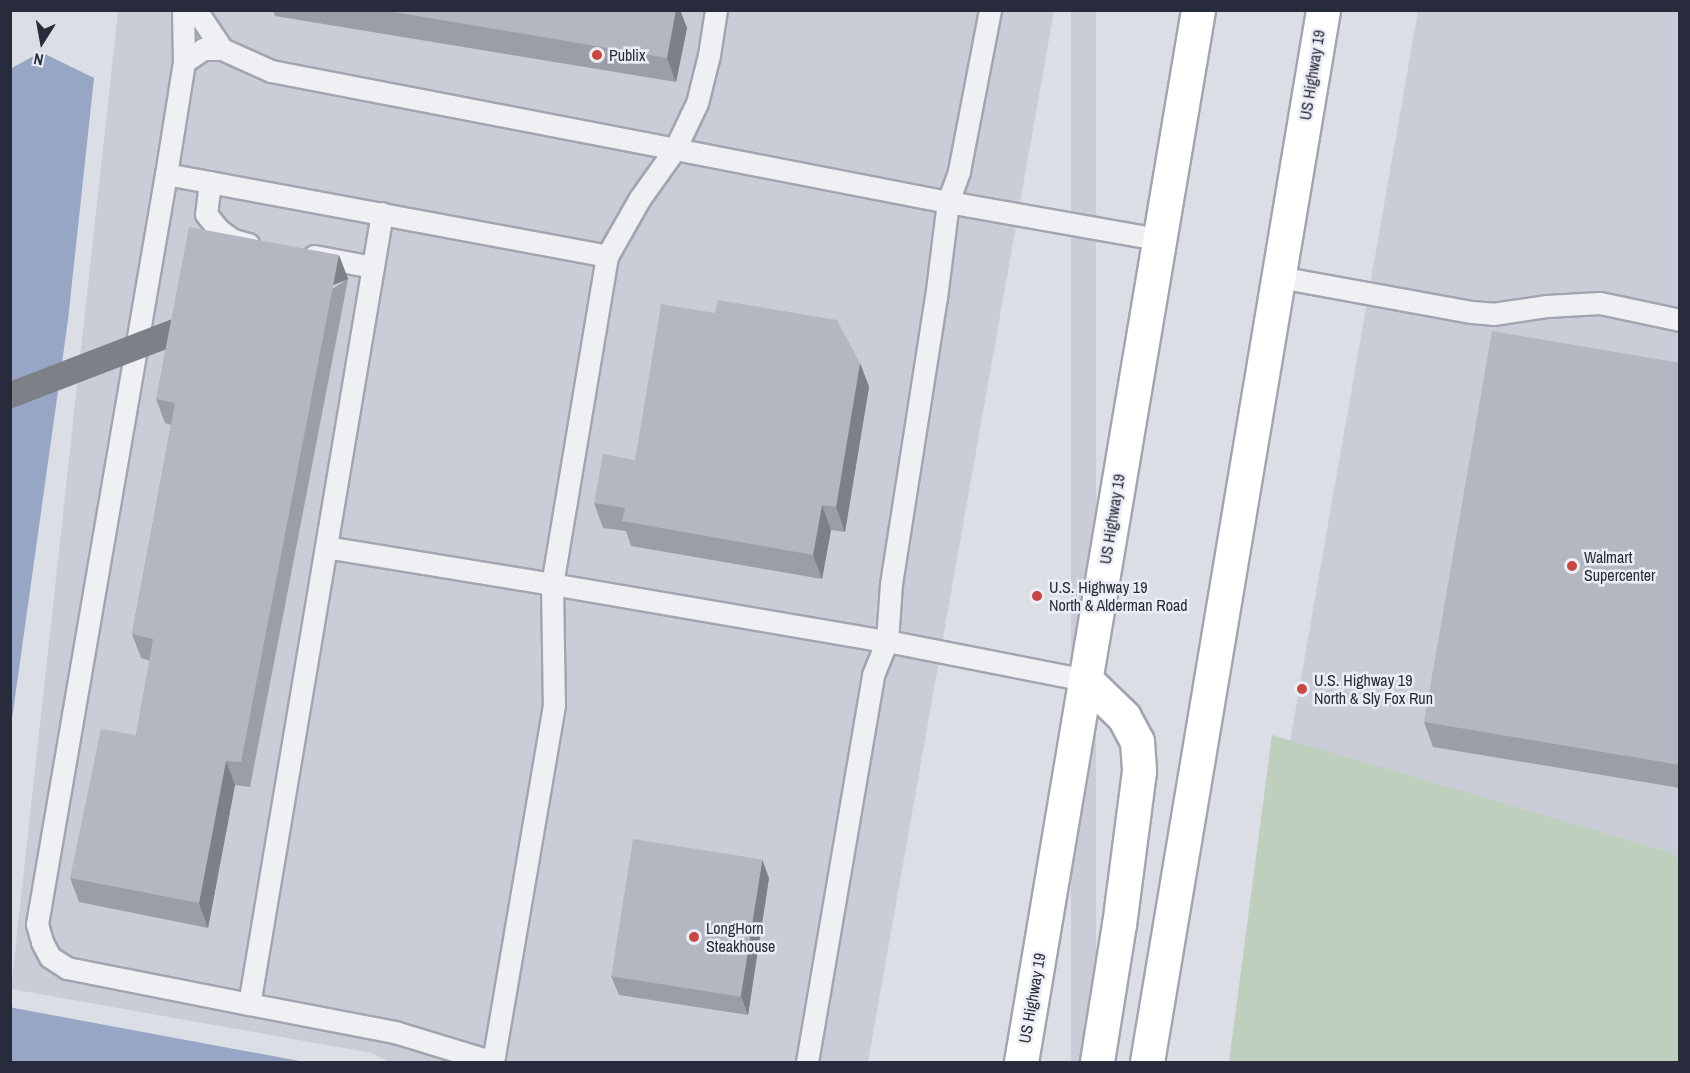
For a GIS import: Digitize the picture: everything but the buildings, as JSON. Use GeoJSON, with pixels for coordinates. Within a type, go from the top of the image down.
{"type":"FeatureCollection","features":[{"type":"Feature","properties":{"kind":"highway","name":"US Highway 19"},"geometry":{"type":"LineString","coordinates":[[1021,1062],[1198,10]]}},
{"type":"Feature","properties":{"kind":"highway","name":"US Highway 19"},"geometry":{"type":"LineString","coordinates":[[1147,1062],[1323,10]]}},
{"type":"Feature","properties":{"kind":"highway"},"geometry":{"type":"LineString","coordinates":[[1086,680],[1124,717],[1137,741],[1140,771],[1097,1062]]}},
{"type":"Feature","properties":{"kind":"lane"},"geometry":{"type":"LineString","coordinates":[[183,10],[184,62],[38,924],[42,942],[50,957],[67,968],[395,1032],[493,1062],[554,705],[552,584],[608,256],[640,198],[675,149],[697,103],[709,55],[716,10]]}},
{"type":"Feature","properties":{"kind":"lane"},"geometry":{"type":"LineString","coordinates":[[196,10],[222,49]]}},
{"type":"Feature","properties":{"kind":"lane"},"geometry":{"type":"LineString","coordinates":[[807,1062],[873,675],[887,641],[891,584],[936,298],[948,202],[959,171],[990,10]]}},
{"type":"Feature","properties":{"kind":"lane"},"geometry":{"type":"LineString","coordinates":[[184,62],[203,49],[222,49],[271,71],[948,202],[1158,239]]}},
{"type":"Feature","properties":{"kind":"lane"},"geometry":{"type":"LineString","coordinates":[[166,174],[608,256]]}},
{"type":"Feature","properties":{"kind":"lane"},"geometry":{"type":"LineString","coordinates":[[210,182],[206,214],[219,230],[233,240],[273,249]]}},
{"type":"Feature","properties":{"kind":"lane"},"geometry":{"type":"LineString","coordinates":[[249,1004],[382,213]]}},
{"type":"Feature","properties":{"kind":"lane"},"geometry":{"type":"LineString","coordinates":[[295,253],[373,267]]}},
{"type":"Feature","properties":{"kind":"lane"},"geometry":{"type":"LineString","coordinates":[[1279,277],[1472,312],[1493,314],[1547,306],[1600,303],[1680,320]]}},
{"type":"Feature","properties":{"kind":"lane"},"geometry":{"type":"LineString","coordinates":[[326,547],[887,641],[1086,680]]}},
{"type":"Feature","properties":{"kind":"shaded area"},"geometry":{"type":"Polygon","coordinates":[[[118,11],[1054,11],[868,1062],[389,1062],[372,1053],[11,989],[118,11]]]}},
{"type":"Feature","properties":{"kind":"shaded area"},"geometry":{"type":"Polygon","coordinates":[[[1071,11],[1096,11],[1096,1062],[1071,1062],[1071,11]]]}},
{"type":"Feature","properties":{"kind":"shaded area"},"geometry":{"type":"Polygon","coordinates":[[[1418,11],[1679,11],[1679,860],[1670,852],[1290,741],[1418,11]]]}},
{"type":"Feature","properties":{"kind":"green space"},"geometry":{"type":"Polygon","coordinates":[[[1272,735],[1670,852],[1680,860],[1679,1062],[1229,1062],[1272,735]]]}},
{"type":"Feature","properties":{"kind":"water"},"geometry":{"type":"Polygon","coordinates":[[[41,52],[94,78],[68,320],[11,726],[10,69],[41,52]]]}},
{"type":"Feature","properties":{"kind":"water"},"geometry":{"type":"Polygon","coordinates":[[[11,1007],[14,1008],[305,1062],[11,1062],[11,1007]]]}},
{"type":"Feature","properties":{"kind":"place","name":"Publix"},"geometry":{"type":"Point","coordinates":[597,55]}},
{"type":"Feature","properties":{"kind":"place","name":"Walmart Supercenter"},"geometry":{"type":"Point","coordinates":[1572,566]}},
{"type":"Feature","properties":{"kind":"place","name":"U.S. Highway 19 North & Alderman Road"},"geometry":{"type":"Point","coordinates":[1037,596]}},
{"type":"Feature","properties":{"kind":"place","name":"U.S. Highway 19 North & Sly Fox Run"},"geometry":{"type":"Point","coordinates":[1302,689]}},
{"type":"Feature","properties":{"kind":"place","name":"LongHorn Steakhouse"},"geometry":{"type":"Point","coordinates":[694,937]}}]}
